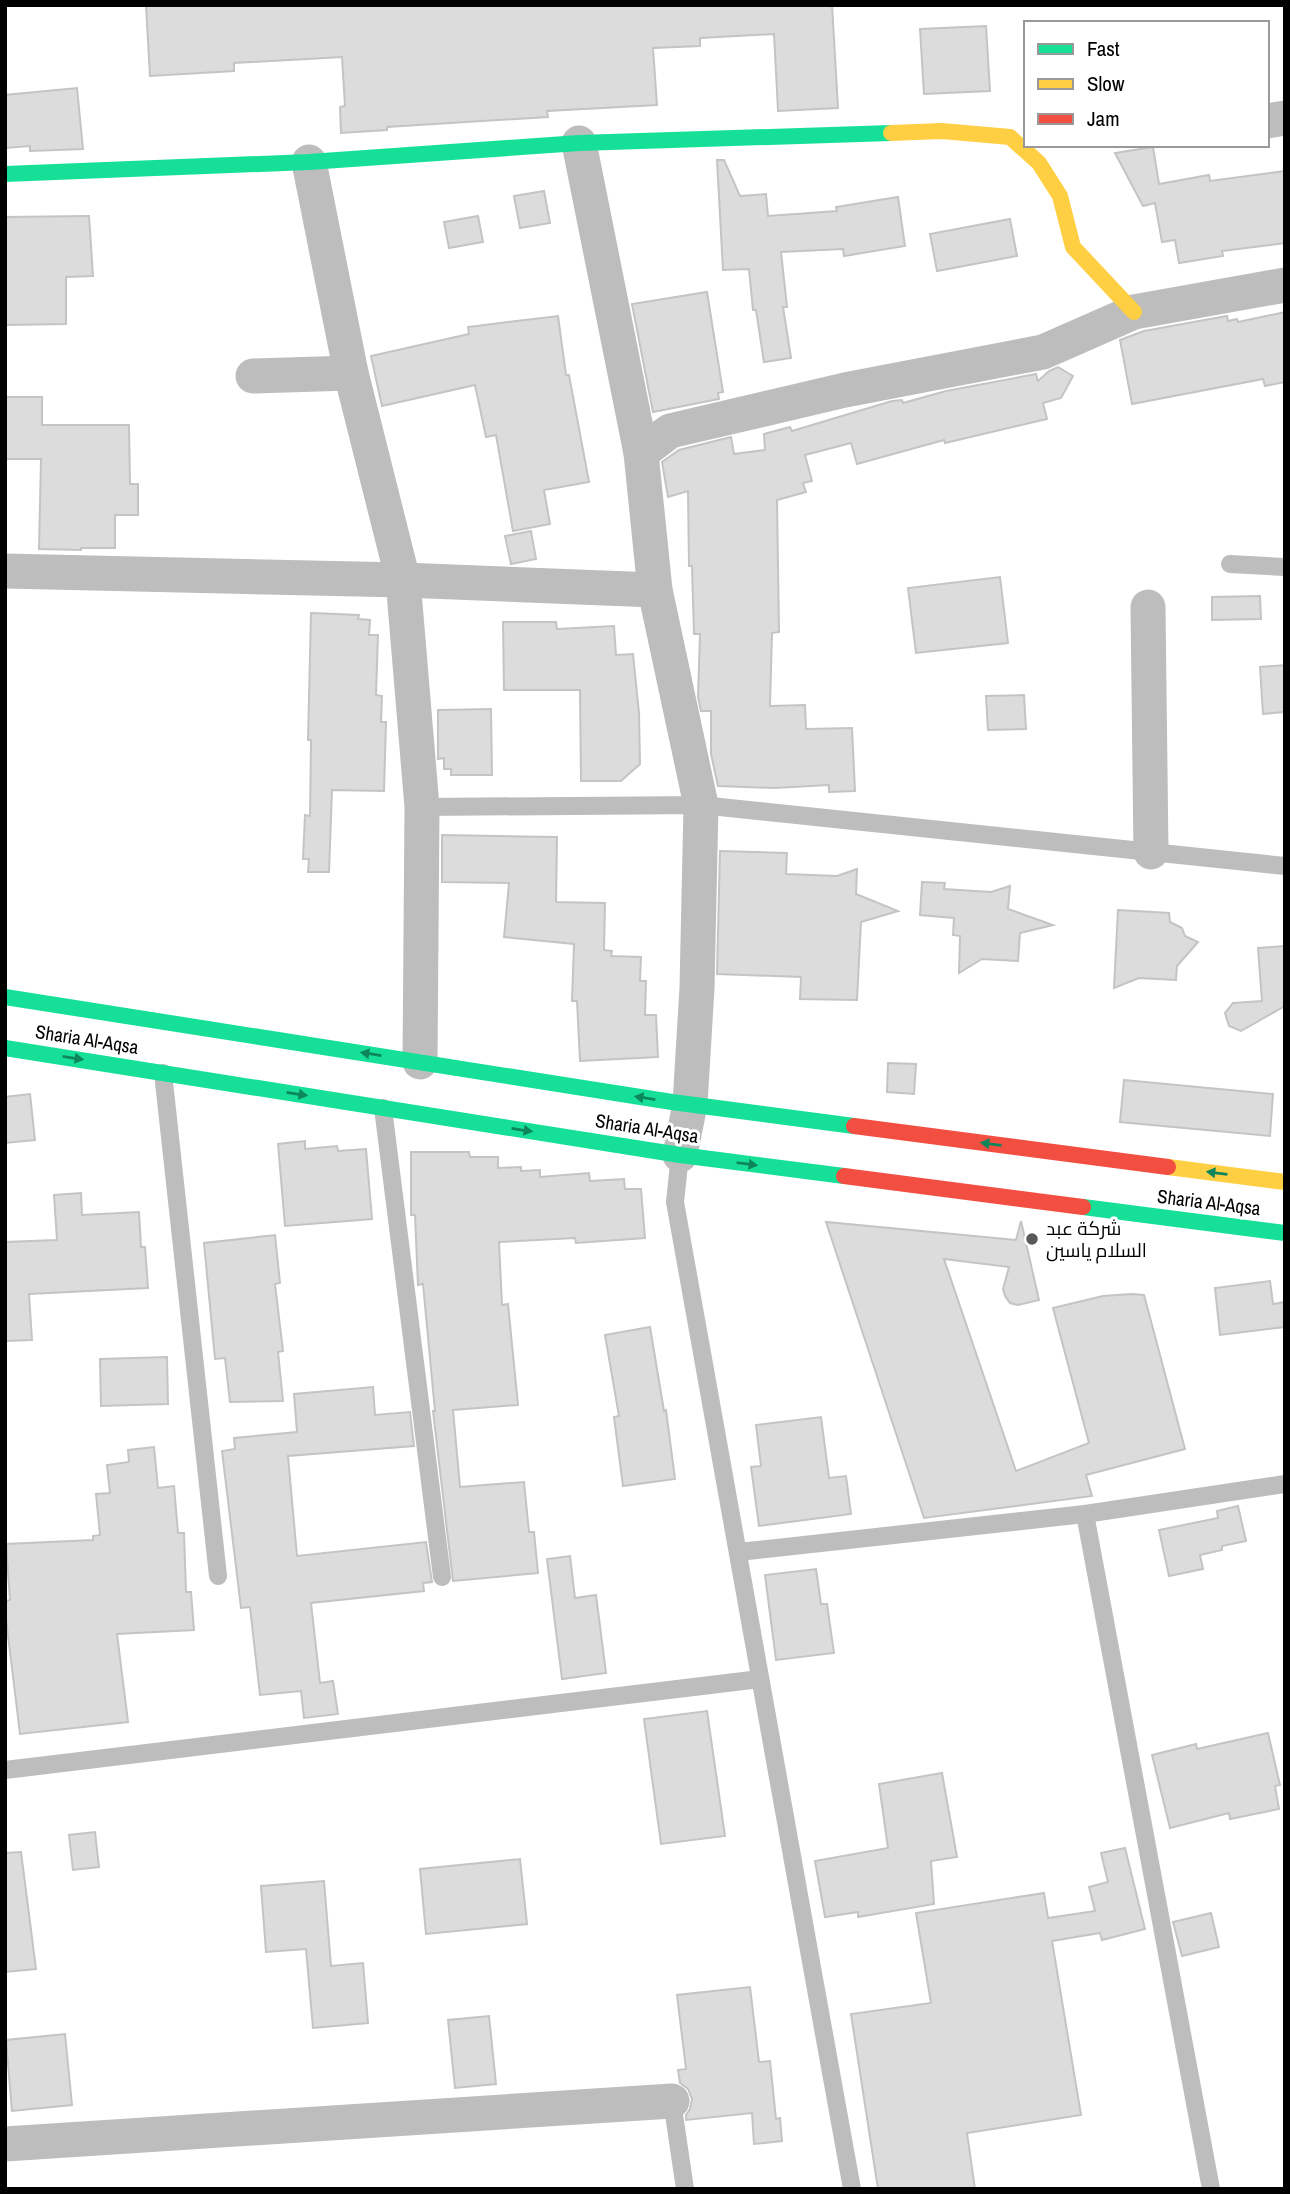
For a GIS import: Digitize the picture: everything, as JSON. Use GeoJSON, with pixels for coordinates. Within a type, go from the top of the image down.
{"type":"FeatureCollection","features":[{"type":"Feature","properties":{"kind":"main road"},"geometry":{"type":"LineString","coordinates":[[5,174],[309,162],[579,143],[942,131],[1010,137],[1039,163],[1060,196],[1073,247],[1135,312]]}},
{"type":"Feature","properties":{"kind":"main road","name":"Sharia Al-Aqsa"},"geometry":{"type":"LineString","coordinates":[[5,997],[690,1104],[1285,1182]]}},
{"type":"Feature","properties":{"kind":"main road","name":"Sharia Al-Aqsa"},"geometry":{"type":"LineString","coordinates":[[5,1048],[680,1155],[1285,1233]]}},
{"type":"Feature","properties":{"kind":"street"},"geometry":{"type":"LineString","coordinates":[[579,143],[641,453],[655,590],[701,804],[697,988],[690,1104],[680,1155]]}},
{"type":"Feature","properties":{"kind":"street"},"geometry":{"type":"LineString","coordinates":[[309,162],[351,373],[403,580],[422,807],[420,1062]]}},
{"type":"Feature","properties":{"kind":"street"},"geometry":{"type":"LineString","coordinates":[[641,453],[670,431],[857,387],[1043,352],[1135,312],[1285,285]]}},
{"type":"Feature","properties":{"kind":"street"},"geometry":{"type":"LineString","coordinates":[[253,376],[351,373]]}},
{"type":"Feature","properties":{"kind":"street"},"geometry":{"type":"LineString","coordinates":[[5,572],[403,580],[655,590]]}},
{"type":"Feature","properties":{"kind":"street"},"geometry":{"type":"LineString","coordinates":[[1148,607],[1151,852]]}},
{"type":"Feature","properties":{"kind":"street"},"geometry":{"type":"LineString","coordinates":[[5,2144],[672,2101]]}},
{"type":"Feature","properties":{"kind":"lane"},"geometry":{"type":"LineString","coordinates":[[1230,564],[1285,567]]}},
{"type":"Feature","properties":{"kind":"lane"},"geometry":{"type":"LineString","coordinates":[[422,807],[701,804],[1285,866]]}},
{"type":"Feature","properties":{"kind":"lane"},"geometry":{"type":"LineString","coordinates":[[163,1073],[218,1576]]}},
{"type":"Feature","properties":{"kind":"lane"},"geometry":{"type":"LineString","coordinates":[[383,1108],[442,1577]]}},
{"type":"Feature","properties":{"kind":"lane"},"geometry":{"type":"LineString","coordinates":[[680,1155],[674,1202],[852,2189]]}},
{"type":"Feature","properties":{"kind":"lane"},"geometry":{"type":"LineString","coordinates":[[739,1552],[1085,1514],[1285,1484]]}},
{"type":"Feature","properties":{"kind":"lane"},"geometry":{"type":"LineString","coordinates":[[1085,1514],[1211,2189]]}},
{"type":"Feature","properties":{"kind":"lane"},"geometry":{"type":"LineString","coordinates":[[5,1769],[760,1679]]}},
{"type":"Feature","properties":{"kind":"lane"},"geometry":{"type":"LineString","coordinates":[[672,2101],[685,2189]]}},
{"type":"Feature","properties":{"kind":"building"},"geometry":{"type":"Polygon","coordinates":[[[146,5],[832,5],[838,108],[778,111],[774,34],[700,38],[700,46],[653,48],[657,105],[547,111],[548,117],[387,127],[387,130],[341,133],[340,107],[345,106],[342,57],[234,63],[234,71],[150,76],[146,5]]]}},
{"type":"Feature","properties":{"kind":"building"},"geometry":{"type":"Polygon","coordinates":[[[986,26],[990,91],[924,94],[920,29],[986,26]]]}},
{"type":"Feature","properties":{"kind":"building"},"geometry":{"type":"Polygon","coordinates":[[[77,88],[83,149],[30,151],[30,146],[5,148],[5,95],[77,88]]]}},
{"type":"Feature","properties":{"kind":"building"},"geometry":{"type":"Polygon","coordinates":[[[1153,147],[1159,184],[1209,175],[1210,181],[1285,171],[1285,243],[1222,251],[1223,256],[1179,263],[1175,240],[1162,242],[1155,203],[1143,206],[1115,153],[1153,147]]]}},
{"type":"Feature","properties":{"kind":"building"},"geometry":{"type":"Polygon","coordinates":[[[717,160],[724,160],[740,196],[766,194],[768,216],[837,211],[836,207],[898,197],[905,246],[844,256],[843,249],[781,252],[787,307],[783,307],[791,358],[764,362],[756,310],[753,310],[749,269],[723,270],[717,160]]]}},
{"type":"Feature","properties":{"kind":"building"},"geometry":{"type":"Polygon","coordinates":[[[544,191],[550,223],[520,228],[514,196],[544,191]]]}},
{"type":"Feature","properties":{"kind":"building"},"geometry":{"type":"Polygon","coordinates":[[[89,216],[93,276],[66,277],[66,324],[5,325],[5,217],[89,216]]]}},
{"type":"Feature","properties":{"kind":"building"},"geometry":{"type":"Polygon","coordinates":[[[478,216],[483,242],[449,248],[444,222],[478,216]]]}},
{"type":"Feature","properties":{"kind":"building"},"geometry":{"type":"Polygon","coordinates":[[[1010,219],[1017,256],[937,271],[930,234],[1010,219]]]}},
{"type":"Feature","properties":{"kind":"building"},"geometry":{"type":"Polygon","coordinates":[[[707,292],[723,392],[718,393],[719,399],[653,412],[632,304],[707,292]]]}},
{"type":"Feature","properties":{"kind":"building"},"geometry":{"type":"Polygon","coordinates":[[[1285,312],[1285,382],[1265,386],[1263,379],[1132,404],[1120,340],[1144,331],[1227,316],[1228,321],[1237,319],[1238,322],[1285,312]]]}},
{"type":"Feature","properties":{"kind":"building"},"geometry":{"type":"Polygon","coordinates":[[[558,316],[566,375],[569,375],[589,482],[544,490],[550,524],[513,531],[496,435],[486,437],[475,385],[382,406],[371,356],[469,334],[468,327],[558,316]]]}},
{"type":"Feature","properties":{"kind":"building"},"geometry":{"type":"Polygon","coordinates":[[[1058,367],[1073,376],[1061,398],[1043,403],[1047,419],[945,443],[944,440],[857,464],[851,443],[805,455],[812,481],[803,483],[806,492],[777,500],[779,632],[772,633],[770,706],[805,705],[806,729],[852,728],[855,791],[829,792],[829,785],[774,788],[718,786],[711,754],[711,711],[701,711],[698,697],[700,634],[694,634],[692,566],[689,566],[688,491],[668,497],[662,462],[679,450],[731,437],[734,454],[765,450],[764,434],[790,427],[792,431],[892,401],[902,400],[903,403],[946,391],[1036,374],[1038,381],[1058,367]]]}},
{"type":"Feature","properties":{"kind":"building"},"geometry":{"type":"Polygon","coordinates":[[[5,397],[42,397],[42,425],[129,425],[130,484],[138,484],[138,515],[115,515],[115,548],[39,549],[41,459],[5,459],[5,397]]]}},
{"type":"Feature","properties":{"kind":"building"},"geometry":{"type":"Polygon","coordinates":[[[531,531],[536,559],[511,564],[505,536],[531,531]]]}},
{"type":"Feature","properties":{"kind":"building"},"geometry":{"type":"Polygon","coordinates":[[[1000,577],[1008,643],[916,653],[908,588],[1000,577]]]}},
{"type":"Feature","properties":{"kind":"building"},"geometry":{"type":"Polygon","coordinates":[[[1260,596],[1261,619],[1212,620],[1212,597],[1260,596]]]}},
{"type":"Feature","properties":{"kind":"building"},"geometry":{"type":"Polygon","coordinates":[[[311,613],[359,615],[358,619],[370,620],[369,635],[378,635],[376,695],[382,696],[381,722],[386,722],[384,791],[332,790],[329,872],[308,872],[309,859],[303,859],[305,815],[310,816],[311,740],[308,740],[311,613]]]}},
{"type":"Feature","properties":{"kind":"building"},"geometry":{"type":"Polygon","coordinates":[[[503,622],[556,622],[557,629],[614,626],[616,655],[633,654],[639,713],[640,764],[621,781],[581,781],[580,690],[504,690],[503,622]]]}},
{"type":"Feature","properties":{"kind":"building"},"geometry":{"type":"Polygon","coordinates":[[[1285,665],[1285,712],[1263,714],[1260,667],[1285,665]]]}},
{"type":"Feature","properties":{"kind":"building"},"geometry":{"type":"Polygon","coordinates":[[[1024,695],[1026,729],[988,730],[986,696],[1024,695]]]}},
{"type":"Feature","properties":{"kind":"building"},"geometry":{"type":"Polygon","coordinates":[[[491,709],[492,775],[451,775],[451,769],[444,769],[444,758],[438,759],[438,710],[491,709]]]}},
{"type":"Feature","properties":{"kind":"building"},"geometry":{"type":"Polygon","coordinates":[[[442,835],[557,837],[556,902],[605,903],[604,950],[612,951],[611,956],[641,957],[640,981],[646,981],[645,1015],[656,1015],[658,1057],[580,1061],[577,1001],[572,1001],[574,944],[504,937],[509,883],[442,882],[442,835]]]}},
{"type":"Feature","properties":{"kind":"building"},"geometry":{"type":"Polygon","coordinates":[[[720,851],[787,853],[786,874],[837,876],[857,869],[856,894],[898,911],[861,922],[857,1000],[800,999],[801,977],[717,974],[720,851]]]}},
{"type":"Feature","properties":{"kind":"building"},"geometry":{"type":"Polygon","coordinates":[[[922,882],[945,883],[944,889],[991,892],[1010,886],[1008,909],[1053,925],[1020,933],[1018,961],[982,959],[959,973],[960,936],[953,935],[954,918],[920,915],[922,882]]]}},
{"type":"Feature","properties":{"kind":"building"},"geometry":{"type":"Polygon","coordinates":[[[1118,910],[1169,913],[1170,922],[1182,928],[1185,936],[1198,942],[1177,966],[1176,980],[1139,978],[1114,988],[1118,910]]]}},
{"type":"Feature","properties":{"kind":"building"},"geometry":{"type":"Polygon","coordinates":[[[1285,946],[1285,1006],[1241,1031],[1229,1026],[1225,1013],[1233,1003],[1262,1001],[1258,948],[1285,946]]]}},
{"type":"Feature","properties":{"kind":"building"},"geometry":{"type":"Polygon","coordinates":[[[888,1063],[916,1064],[914,1094],[887,1092],[888,1063]]]}},
{"type":"Feature","properties":{"kind":"building"},"geometry":{"type":"Polygon","coordinates":[[[1124,1080],[1273,1094],[1270,1136],[1120,1122],[1124,1080]]]}},
{"type":"Feature","properties":{"kind":"building"},"geometry":{"type":"Polygon","coordinates":[[[30,1094],[35,1140],[5,1143],[5,1097],[30,1094]]]}},
{"type":"Feature","properties":{"kind":"building"},"geometry":{"type":"Polygon","coordinates":[[[305,1141],[305,1149],[337,1146],[338,1151],[366,1149],[372,1219],[285,1226],[278,1144],[305,1141]]]}},
{"type":"Feature","properties":{"kind":"building"},"geometry":{"type":"Polygon","coordinates":[[[411,1152],[469,1152],[470,1157],[498,1157],[498,1168],[540,1170],[540,1177],[589,1173],[590,1181],[624,1179],[625,1189],[641,1189],[645,1238],[576,1243],[575,1238],[499,1242],[502,1305],[508,1304],[518,1405],[453,1410],[460,1487],[524,1482],[529,1532],[534,1532],[538,1573],[453,1581],[433,1411],[423,1284],[418,1285],[415,1215],[411,1215],[411,1152]]]}},
{"type":"Feature","properties":{"kind":"building"},"geometry":{"type":"Polygon","coordinates":[[[81,1193],[82,1215],[139,1212],[141,1247],[145,1247],[148,1288],[29,1294],[32,1340],[5,1341],[5,1242],[57,1240],[54,1195],[81,1193]]]}},
{"type":"Feature","properties":{"kind":"building"},"geometry":{"type":"Polygon","coordinates":[[[1021,1221],[1039,1300],[1018,1305],[1010,1303],[1003,1289],[1009,1267],[944,1259],[1016,1471],[1089,1443],[1053,1308],[1103,1296],[1144,1295],[1185,1449],[1086,1475],[1092,1496],[924,1518],[826,1222],[1016,1240],[1021,1221]]]}},
{"type":"Feature","properties":{"kind":"building"},"geometry":{"type":"Polygon","coordinates":[[[275,1235],[280,1283],[275,1284],[283,1351],[278,1352],[283,1401],[230,1402],[225,1358],[215,1359],[204,1243],[275,1235]]]}},
{"type":"Feature","properties":{"kind":"building"},"geometry":{"type":"Polygon","coordinates":[[[1270,1281],[1273,1304],[1285,1302],[1285,1327],[1220,1335],[1215,1288],[1270,1281]]]}},
{"type":"Feature","properties":{"kind":"building"},"geometry":{"type":"Polygon","coordinates":[[[650,1327],[664,1411],[666,1410],[675,1479],[623,1486],[614,1417],[619,1416],[605,1335],[650,1327]]]}},
{"type":"Feature","properties":{"kind":"building"},"geometry":{"type":"Polygon","coordinates":[[[167,1357],[168,1404],[101,1406],[100,1359],[167,1357]]]}},
{"type":"Feature","properties":{"kind":"building"},"geometry":{"type":"Polygon","coordinates":[[[373,1387],[375,1415],[410,1412],[414,1446],[288,1456],[297,1556],[426,1542],[432,1582],[423,1583],[424,1591],[311,1603],[320,1683],[333,1681],[338,1714],[304,1718],[301,1691],[260,1695],[250,1607],[241,1608],[222,1451],[235,1449],[234,1438],[297,1432],[294,1394],[373,1387]]]}},
{"type":"Feature","properties":{"kind":"building"},"geometry":{"type":"Polygon","coordinates":[[[821,1417],[829,1478],[846,1476],[851,1514],[759,1526],[751,1467],[761,1466],[756,1425],[821,1417]]]}},
{"type":"Feature","properties":{"kind":"building"},"geometry":{"type":"Polygon","coordinates":[[[154,1447],[158,1488],[174,1486],[178,1533],[184,1533],[186,1592],[191,1592],[194,1630],[117,1634],[128,1722],[20,1734],[5,1611],[5,1601],[10,1600],[6,1544],[93,1540],[93,1536],[100,1535],[96,1494],[110,1493],[107,1465],[129,1462],[128,1450],[154,1447]]]}},
{"type":"Feature","properties":{"kind":"building"},"geometry":{"type":"Polygon","coordinates":[[[1238,1506],[1246,1541],[1222,1546],[1222,1550],[1200,1555],[1203,1569],[1169,1576],[1159,1530],[1218,1518],[1217,1511],[1238,1506]]]}},
{"type":"Feature","properties":{"kind":"building"},"geometry":{"type":"Polygon","coordinates":[[[570,1556],[575,1598],[596,1595],[606,1673],[562,1679],[547,1559],[570,1556]]]}},
{"type":"Feature","properties":{"kind":"building"},"geometry":{"type":"Polygon","coordinates":[[[816,1569],[821,1604],[827,1604],[834,1653],[776,1660],[765,1575],[816,1569]]]}},
{"type":"Feature","properties":{"kind":"building"},"geometry":{"type":"Polygon","coordinates":[[[707,1711],[725,1836],[661,1844],[644,1719],[707,1711]]]}},
{"type":"Feature","properties":{"kind":"building"},"geometry":{"type":"Polygon","coordinates":[[[1268,1733],[1280,1785],[1275,1786],[1279,1809],[1230,1819],[1229,1813],[1170,1828],[1152,1755],[1196,1744],[1197,1749],[1268,1733]]]}},
{"type":"Feature","properties":{"kind":"building"},"geometry":{"type":"Polygon","coordinates":[[[942,1773],[957,1857],[931,1861],[934,1904],[858,1917],[858,1912],[825,1917],[815,1861],[888,1848],[879,1784],[942,1773]]]}},
{"type":"Feature","properties":{"kind":"building"},"geometry":{"type":"Polygon","coordinates":[[[95,1832],[99,1867],[73,1870],[69,1835],[95,1832]]]}},
{"type":"Feature","properties":{"kind":"building"},"geometry":{"type":"Polygon","coordinates":[[[1125,1848],[1145,1929],[1102,1940],[1100,1933],[1052,1941],[1081,2115],[967,2133],[975,2189],[878,2189],[851,2014],[931,2003],[916,1913],[1044,1893],[1048,1918],[1095,1911],[1089,1887],[1108,1882],[1101,1853],[1125,1848]]]}},
{"type":"Feature","properties":{"kind":"building"},"geometry":{"type":"Polygon","coordinates":[[[21,1852],[36,1969],[5,1972],[5,1853],[21,1852]]]}},
{"type":"Feature","properties":{"kind":"building"},"geometry":{"type":"Polygon","coordinates":[[[520,1859],[527,1924],[426,1934],[420,1869],[520,1859]]]}},
{"type":"Feature","properties":{"kind":"building"},"geometry":{"type":"Polygon","coordinates":[[[324,1881],[331,1966],[363,1963],[368,2023],[313,2028],[306,1949],[266,1952],[261,1886],[324,1881]]]}},
{"type":"Feature","properties":{"kind":"building"},"geometry":{"type":"Polygon","coordinates":[[[1211,1913],[1219,1947],[1182,1956],[1173,1922],[1211,1913]]]}},
{"type":"Feature","properties":{"kind":"building"},"geometry":{"type":"Polygon","coordinates":[[[750,1987],[759,2062],[770,2061],[776,2119],[780,2118],[782,2141],[754,2144],[752,2113],[686,2120],[692,2099],[688,2089],[680,2083],[678,2070],[686,2069],[677,1995],[750,1987]]]}},
{"type":"Feature","properties":{"kind":"building"},"geometry":{"type":"Polygon","coordinates":[[[489,2016],[496,2084],[455,2088],[448,2020],[489,2016]]]}},
{"type":"Feature","properties":{"kind":"building"},"geometry":{"type":"Polygon","coordinates":[[[65,2034],[72,2105],[12,2111],[6,2040],[65,2034]]]}},
{"type":"Feature","properties":{"kind":"traffic: fast"},"geometry":{"type":"LineString","coordinates":[[5,174],[309,162],[579,143],[891,133]]}},
{"type":"Feature","properties":{"kind":"traffic: fast"},"geometry":{"type":"LineString","coordinates":[[5,997],[672,1102],[854,1126]]}},
{"type":"Feature","properties":{"kind":"traffic: fast"},"geometry":{"type":"LineString","coordinates":[[5,1048],[680,1155],[844,1176]]}},
{"type":"Feature","properties":{"kind":"traffic: fast"},"geometry":{"type":"LineString","coordinates":[[1083,1207],[1285,1233]]}},
{"type":"Feature","properties":{"kind":"traffic: slow"},"geometry":{"type":"LineString","coordinates":[[891,133],[942,131],[1010,137],[1039,163],[1060,196],[1073,247],[1134,312]]}},
{"type":"Feature","properties":{"kind":"traffic: slow"},"geometry":{"type":"LineString","coordinates":[[1168,1167],[1285,1182]]}},
{"type":"Feature","properties":{"kind":"traffic: jam"},"geometry":{"type":"LineString","coordinates":[[854,1126],[1168,1167]]}},
{"type":"Feature","properties":{"kind":"traffic: jam"},"geometry":{"type":"LineString","coordinates":[[844,1176],[1083,1207]]}},
{"type":"Feature","properties":{"kind":"place","name":"شركة عبد السلام ياسين"},"geometry":{"type":"Point","coordinates":[1032,1239]}}]}
